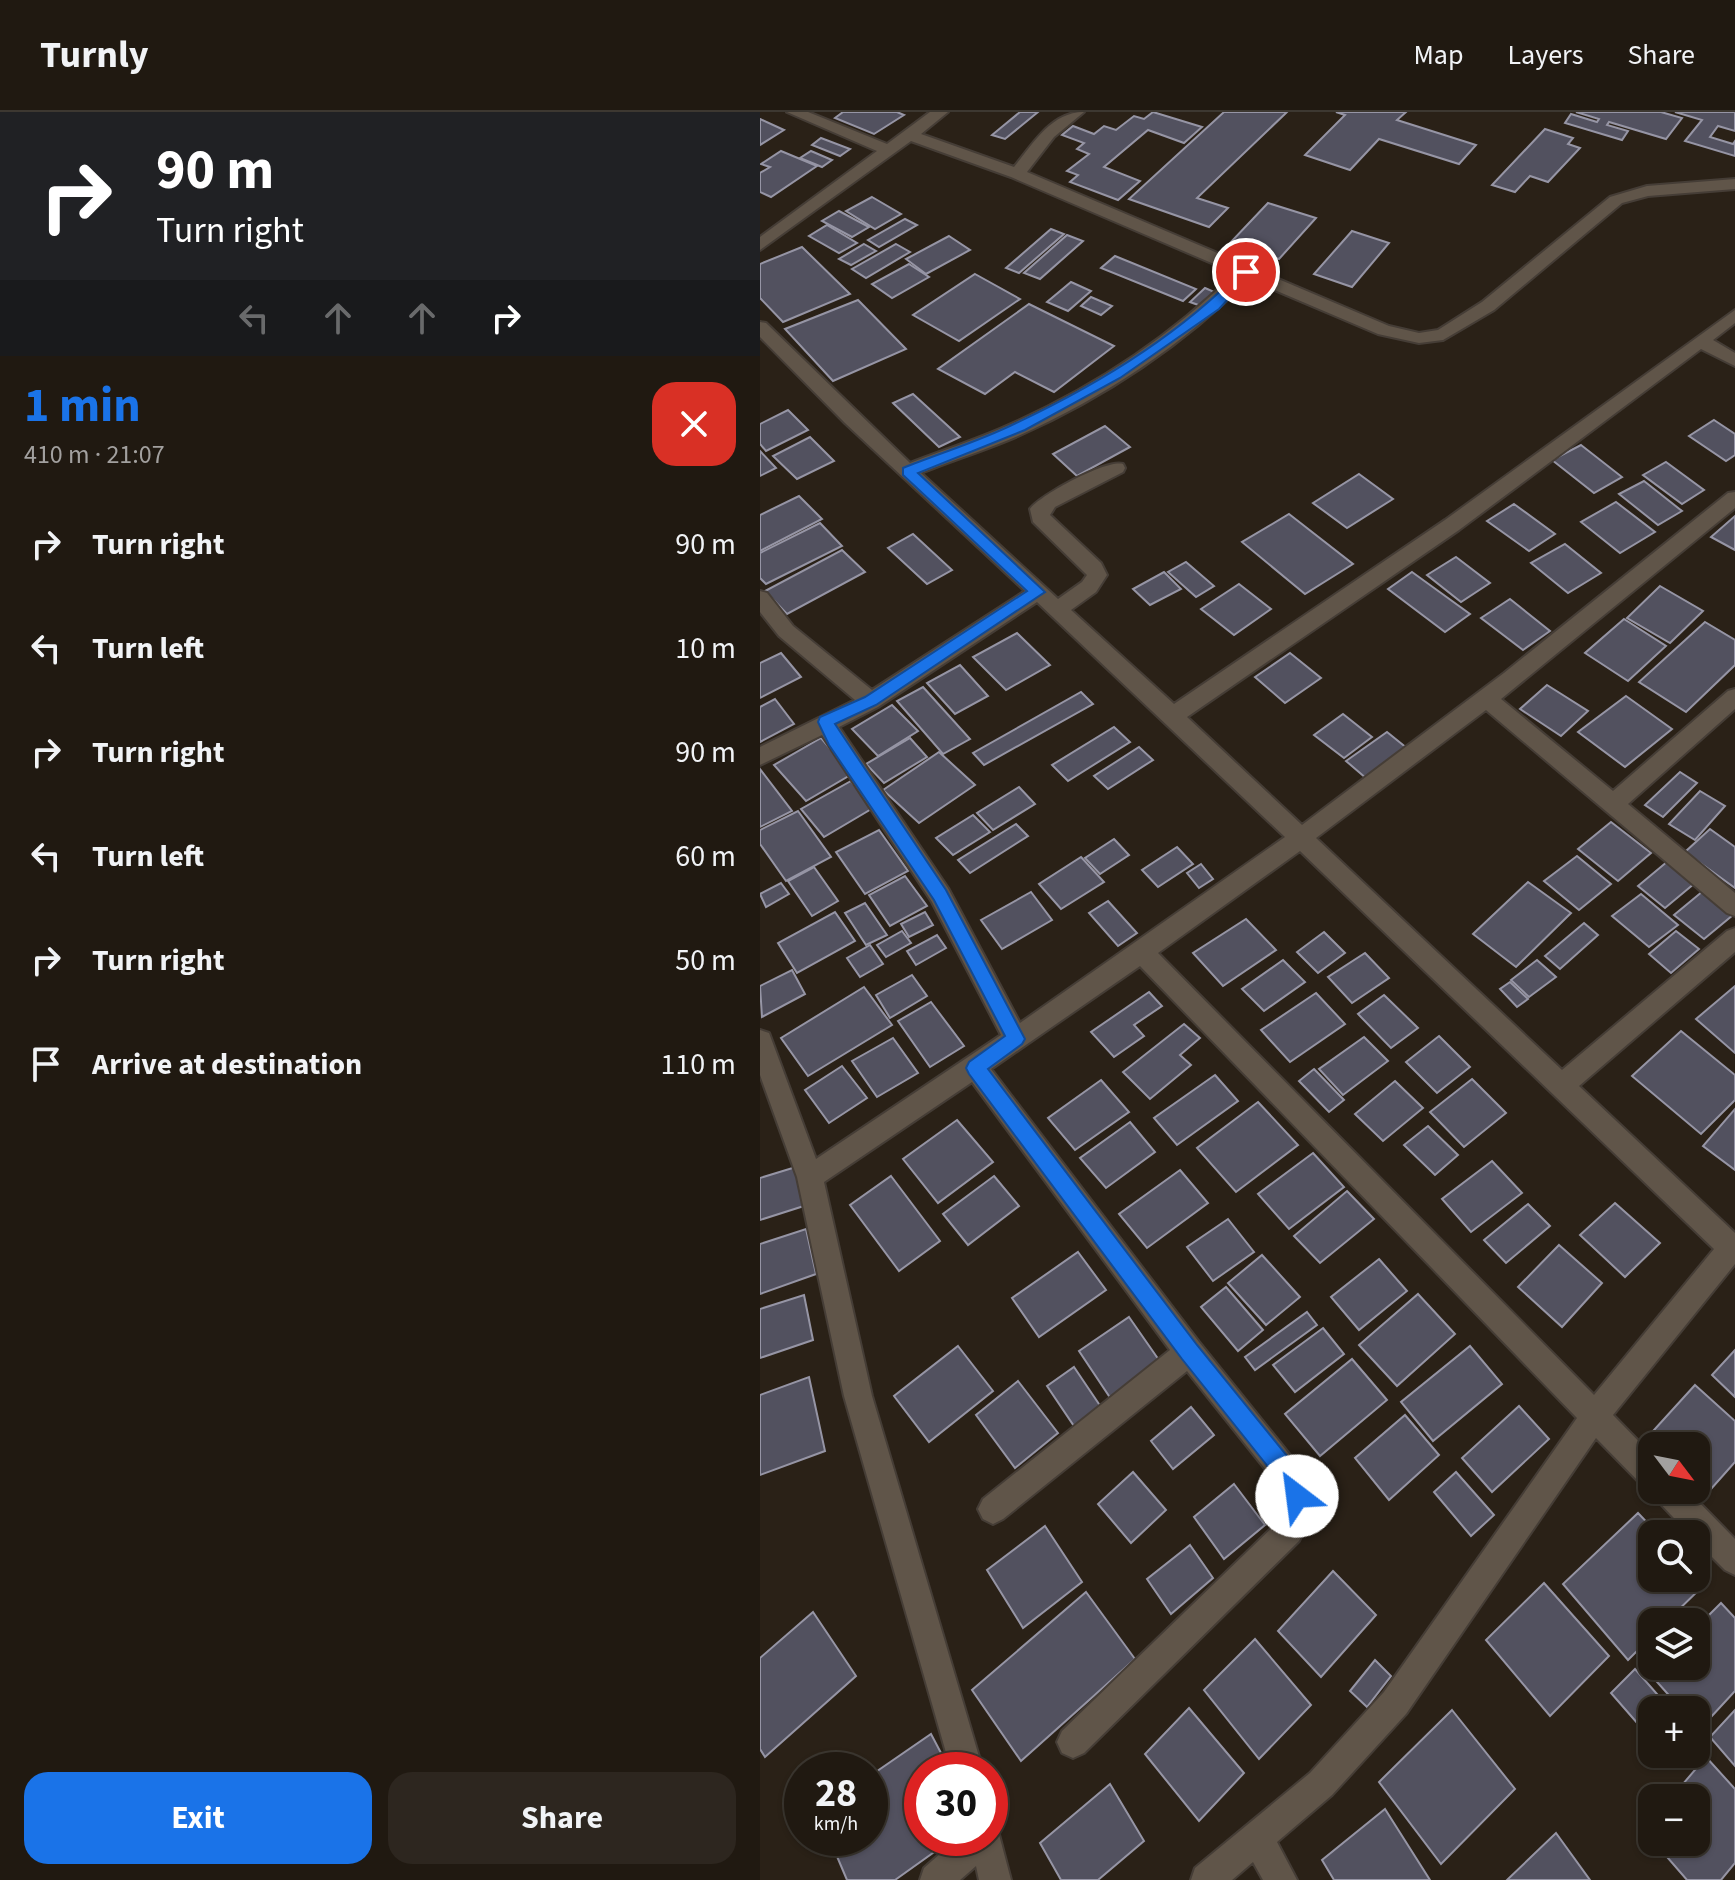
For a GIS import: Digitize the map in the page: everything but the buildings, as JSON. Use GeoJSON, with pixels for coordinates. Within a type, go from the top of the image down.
{"type":"FeatureCollection","features":[{"type":"Feature","properties":{"kind":"street"},"geometry":{"type":"LineString","coordinates":[[795,112],[889,150]]}},
{"type":"Feature","properties":{"kind":"street"},"geometry":{"type":"LineString","coordinates":[[760,245],[940,112]]}},
{"type":"Feature","properties":{"kind":"street"},"geometry":{"type":"LineString","coordinates":[[1017,174],[1049,134],[1076,112]]}},
{"type":"Feature","properties":{"kind":"street"},"geometry":{"type":"LineString","coordinates":[[910,135],[1017,174],[1384,330],[1419,338],[1443,335],[1488,306],[1616,200],[1647,191],[1735,184]]}},
{"type":"Feature","properties":{"kind":"street"},"geometry":{"type":"LineString","coordinates":[[908,471],[1020,427],[1115,375],[1214,306],[1246,272]]}},
{"type":"Feature","properties":{"kind":"street"},"geometry":{"type":"LineString","coordinates":[[1173,716],[1452,525],[1735,315]]}},
{"type":"Feature","properties":{"kind":"street"},"geometry":{"type":"LineString","coordinates":[[760,327],[908,471],[1173,716],[1733,1249],[1595,1416],[1395,1703],[1321,1784],[1207,1880]]}},
{"type":"Feature","properties":{"kind":"street"},"geometry":{"type":"LineString","coordinates":[[1701,341],[1735,360]]}},
{"type":"Feature","properties":{"kind":"street"},"geometry":{"type":"LineString","coordinates":[[1058,609],[1089,587],[1097,575],[1094,568],[1040,517],[1040,509],[1116,468]]}},
{"type":"Feature","properties":{"kind":"street"},"geometry":{"type":"LineString","coordinates":[[810,1177],[976,1068],[1141,952],[1488,700],[1735,498]]}},
{"type":"Feature","properties":{"kind":"street"},"geometry":{"type":"LineString","coordinates":[[760,757],[871,701],[1038,592]]}},
{"type":"Feature","properties":{"kind":"street"},"geometry":{"type":"LineString","coordinates":[[760,598],[786,631],[871,701]]}},
{"type":"Feature","properties":{"kind":"street"},"geometry":{"type":"LineString","coordinates":[[1613,804],[1735,697]]}},
{"type":"Feature","properties":{"kind":"street"},"geometry":{"type":"LineString","coordinates":[[1488,700],[1735,906]]}},
{"type":"Feature","properties":{"kind":"street"},"geometry":{"type":"LineString","coordinates":[[826,722],[835,741],[940,895],[1016,1039]]}},
{"type":"Feature","properties":{"kind":"street"},"geometry":{"type":"LineString","coordinates":[[1562,1086],[1735,938]]}},
{"type":"Feature","properties":{"kind":"street"},"geometry":{"type":"LineString","coordinates":[[1141,952],[1638,1461]]}},
{"type":"Feature","properties":{"kind":"street"},"geometry":{"type":"LineString","coordinates":[[760,1041],[810,1177],[858,1396],[962,1752]]}},
{"type":"Feature","properties":{"kind":"street"},"geometry":{"type":"LineString","coordinates":[[976,1068],[1189,1352],[1284,1470],[1297,1496],[1296,1516],[1289,1531],[1073,1742]]}},
{"type":"Feature","properties":{"kind":"street"},"geometry":{"type":"LineString","coordinates":[[993,1509],[1189,1352]]}},
{"type":"Feature","properties":{"kind":"street"},"geometry":{"type":"LineString","coordinates":[[1681,1504],[1735,1560]]}},
{"type":"Feature","properties":{"kind":"street"},"geometry":{"type":"LineString","coordinates":[[1258,1839],[1281,1880]]}},
{"type":"Feature","properties":{"kind":"street"},"geometry":{"type":"LineString","coordinates":[[936,1880],[963,1856]]}},
{"type":"Feature","properties":{"kind":"street"},"geometry":{"type":"LineString","coordinates":[[989,1856],[995,1880]]}},
{"type":"Feature","properties":{"kind":"route"},"geometry":{"type":"LineString","coordinates":[[1246,272],[1214,306],[1115,375],[1020,427],[908,471],[1038,592],[871,701],[826,722],[835,741],[940,895],[1016,1039],[976,1068],[1189,1352],[1284,1470],[1297,1496]]}}]}
